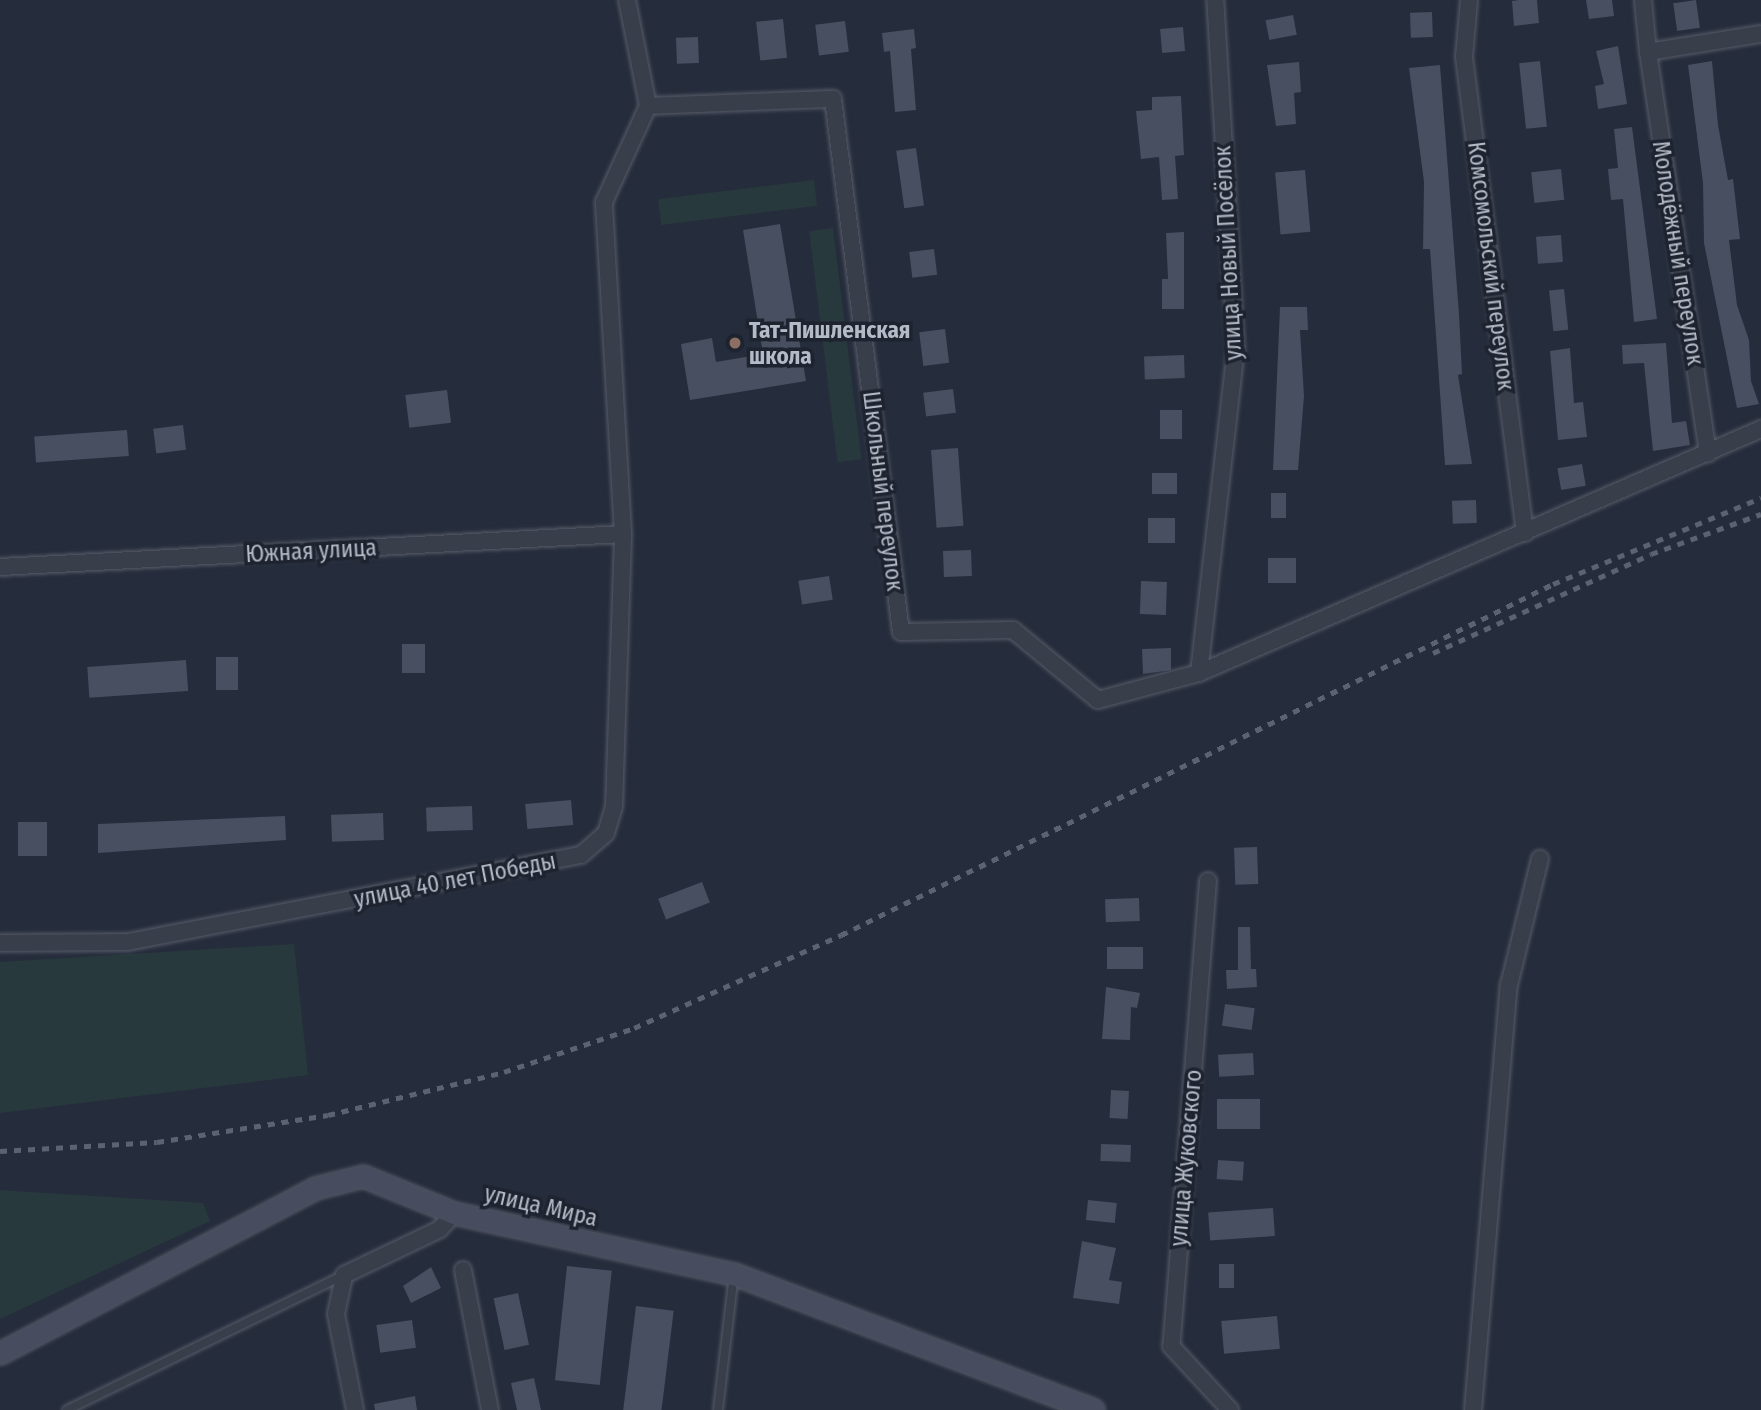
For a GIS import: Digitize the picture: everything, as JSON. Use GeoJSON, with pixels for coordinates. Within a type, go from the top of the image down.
{"type":"FeatureCollection","features":[{"type":"Feature","properties":{"kind":"street"},"geometry":{"type":"LineString","coordinates":[[627,0],[648,106]]}},
{"type":"Feature","properties":{"kind":"street","name":"улица Новый Посёлок"},"geometry":{"type":"LineString","coordinates":[[1199,673],[1236,349],[1215,0]]}},
{"type":"Feature","properties":{"kind":"street","name":"Комсомольский переулок"},"geometry":{"type":"LineString","coordinates":[[1469,0],[1465,57],[1525,533]]}},
{"type":"Feature","properties":{"kind":"street","name":"Молодёжный переулок"},"geometry":{"type":"LineString","coordinates":[[1643,0],[1648,52],[1708,454]]}},
{"type":"Feature","properties":{"kind":"street"},"geometry":{"type":"LineString","coordinates":[[1648,52],[1761,34]]}},
{"type":"Feature","properties":{"kind":"street","name":"Школьный переулок"},"geometry":{"type":"LineString","coordinates":[[648,106],[833,99],[901,632],[1013,630],[1098,701],[1199,673]]}},
{"type":"Feature","properties":{"kind":"street","name":"улица 40 лет Победы"},"geometry":{"type":"LineString","coordinates":[[0,943],[128,942],[581,855],[606,833],[614,807],[623,534],[604,202],[648,106]]}},
{"type":"Feature","properties":{"kind":"street"},"geometry":{"type":"LineString","coordinates":[[1199,673],[1761,429]]}},
{"type":"Feature","properties":{"kind":"street","name":"Южная улица"},"geometry":{"type":"LineString","coordinates":[[0,567],[623,534]]}},
{"type":"Feature","properties":{"kind":"street"},"geometry":{"type":"LineString","coordinates":[[1473,1410],[1509,985],[1540,859]]}},
{"type":"Feature","properties":{"kind":"street","name":"улица Жуковского"},"geometry":{"type":"LineString","coordinates":[[1208,881],[1171,1346],[1230,1410]]}},
{"type":"Feature","properties":{"kind":"street","name":"улица Мира"},"geometry":{"type":"LineString","coordinates":[[0,1353],[315,1188],[363,1176],[454,1213],[734,1274],[1093,1410]]}},
{"type":"Feature","properties":{"kind":"street"},"geometry":{"type":"LineString","coordinates":[[355,1410],[336,1314],[344,1275],[440,1229],[454,1213]]}},
{"type":"Feature","properties":{"kind":"street"},"geometry":{"type":"LineString","coordinates":[[463,1270],[489,1410]]}},
{"type":"Feature","properties":{"kind":"lane"},"geometry":{"type":"LineString","coordinates":[[718,1410],[734,1274]]}},
{"type":"Feature","properties":{"kind":"lane"},"geometry":{"type":"LineString","coordinates":[[67,1410],[344,1275]]}},
{"type":"Feature","properties":{"kind":"shaded area"},"geometry":{"type":"Polygon","coordinates":[[[814,180],[817,206],[661,225],[658,199],[814,180]]]}},
{"type":"Feature","properties":{"kind":"shaded area"},"geometry":{"type":"Polygon","coordinates":[[[833,228],[861,459],[838,462],[809,231],[833,228]]]}},
{"type":"Feature","properties":{"kind":"shaded area"},"geometry":{"type":"Polygon","coordinates":[[[294,944],[308,1075],[0,1113],[0,962],[294,944]]]}},
{"type":"Feature","properties":{"kind":"shaded area"},"geometry":{"type":"Polygon","coordinates":[[[0,1190],[203,1203],[210,1221],[0,1319],[0,1190]]]}},
{"type":"Feature","properties":{"kind":"building"},"geometry":{"type":"Polygon","coordinates":[[[1537,0],[1539,23],[1514,26],[1512,1],[1537,0]]]}},
{"type":"Feature","properties":{"kind":"building"},"geometry":{"type":"Polygon","coordinates":[[[1586,0],[1612,0],[1614,16],[1589,19],[1586,0]]]}},
{"type":"Feature","properties":{"kind":"building"},"geometry":{"type":"Polygon","coordinates":[[[1696,0],[1700,28],[1677,31],[1673,3],[1696,0]]]}},
{"type":"Feature","properties":{"kind":"building"},"geometry":{"type":"Polygon","coordinates":[[[1432,12],[1433,37],[1411,38],[1410,13],[1432,12]]]}},
{"type":"Feature","properties":{"kind":"building"},"geometry":{"type":"Polygon","coordinates":[[[1293,15],[1297,35],[1269,40],[1266,20],[1293,15]]]}},
{"type":"Feature","properties":{"kind":"building"},"geometry":{"type":"Polygon","coordinates":[[[783,19],[787,58],[760,61],[756,22],[783,19]]]}},
{"type":"Feature","properties":{"kind":"building"},"geometry":{"type":"Polygon","coordinates":[[[845,21],[849,52],[819,55],[815,25],[845,21]]]}},
{"type":"Feature","properties":{"kind":"building"},"geometry":{"type":"Polygon","coordinates":[[[1183,27],[1185,51],[1162,53],[1160,29],[1183,27]]]}},
{"type":"Feature","properties":{"kind":"building"},"geometry":{"type":"Polygon","coordinates":[[[914,29],[916,48],[911,49],[916,110],[895,112],[890,51],[884,52],[882,33],[914,29]]]}},
{"type":"Feature","properties":{"kind":"building"},"geometry":{"type":"Polygon","coordinates":[[[698,37],[699,63],[677,64],[676,38],[698,37]]]}},
{"type":"Feature","properties":{"kind":"building"},"geometry":{"type":"Polygon","coordinates":[[[1618,46],[1627,104],[1598,109],[1595,86],[1604,84],[1596,51],[1618,46]]]}},
{"type":"Feature","properties":{"kind":"building"},"geometry":{"type":"Polygon","coordinates":[[[1540,61],[1547,127],[1526,129],[1519,63],[1540,61]]]}},
{"type":"Feature","properties":{"kind":"building"},"geometry":{"type":"Polygon","coordinates":[[[1712,61],[1718,125],[1728,180],[1733,179],[1740,239],[1729,240],[1737,305],[1749,340],[1751,381],[1759,404],[1737,408],[1704,243],[1703,183],[1688,65],[1712,61]]]}},
{"type":"Feature","properties":{"kind":"building"},"geometry":{"type":"Polygon","coordinates":[[[1299,62],[1301,92],[1294,93],[1296,124],[1276,126],[1267,65],[1299,62]]]}},
{"type":"Feature","properties":{"kind":"building"},"geometry":{"type":"Polygon","coordinates":[[[1440,65],[1459,314],[1462,374],[1458,375],[1472,464],[1445,465],[1430,249],[1423,249],[1424,182],[1409,68],[1440,65]]]}},
{"type":"Feature","properties":{"kind":"building"},"geometry":{"type":"Polygon","coordinates":[[[1181,96],[1184,155],[1175,156],[1178,199],[1162,200],[1159,157],[1141,159],[1136,111],[1152,110],[1152,97],[1181,96]]]}},
{"type":"Feature","properties":{"kind":"building"},"geometry":{"type":"Polygon","coordinates":[[[1632,127],[1657,319],[1634,322],[1623,199],[1611,200],[1608,169],[1618,168],[1614,129],[1632,127]]]}},
{"type":"Feature","properties":{"kind":"building"},"geometry":{"type":"Polygon","coordinates":[[[916,148],[924,205],[904,208],[896,151],[916,148]]]}},
{"type":"Feature","properties":{"kind":"building"},"geometry":{"type":"Polygon","coordinates":[[[1561,169],[1564,200],[1534,203],[1531,172],[1561,169]]]}},
{"type":"Feature","properties":{"kind":"building"},"geometry":{"type":"Polygon","coordinates":[[[1305,170],[1310,232],[1281,234],[1275,173],[1305,170]]]}},
{"type":"Feature","properties":{"kind":"building"},"geometry":{"type":"Polygon","coordinates":[[[780,224],[806,381],[690,400],[681,344],[712,338],[716,362],[763,354],[743,230],[780,224]]]}},
{"type":"Feature","properties":{"kind":"building"},"geometry":{"type":"Polygon","coordinates":[[[1184,232],[1184,309],[1162,309],[1162,279],[1168,279],[1166,233],[1184,232]]]}},
{"type":"Feature","properties":{"kind":"building"},"geometry":{"type":"Polygon","coordinates":[[[1561,235],[1563,262],[1538,264],[1536,237],[1561,235]]]}},
{"type":"Feature","properties":{"kind":"building"},"geometry":{"type":"Polygon","coordinates":[[[934,249],[937,275],[912,278],[909,252],[934,249]]]}},
{"type":"Feature","properties":{"kind":"building"},"geometry":{"type":"Polygon","coordinates":[[[1564,289],[1568,330],[1553,331],[1549,291],[1564,289]]]}},
{"type":"Feature","properties":{"kind":"building"},"geometry":{"type":"Polygon","coordinates":[[[1280,307],[1307,307],[1308,330],[1300,330],[1304,396],[1298,470],[1273,470],[1280,307]]]}},
{"type":"Feature","properties":{"kind":"building"},"geometry":{"type":"Polygon","coordinates":[[[945,329],[949,363],[923,366],[919,332],[945,329]]]}},
{"type":"Feature","properties":{"kind":"building"},"geometry":{"type":"Polygon","coordinates":[[[1666,343],[1672,423],[1686,421],[1690,445],[1653,451],[1644,363],[1623,364],[1622,345],[1666,343]]]}},
{"type":"Feature","properties":{"kind":"building"},"geometry":{"type":"Polygon","coordinates":[[[1570,348],[1574,403],[1583,402],[1587,437],[1558,440],[1550,351],[1570,348]]]}},
{"type":"Feature","properties":{"kind":"building"},"geometry":{"type":"Polygon","coordinates":[[[1184,355],[1185,378],[1145,379],[1144,356],[1184,355]]]}},
{"type":"Feature","properties":{"kind":"building"},"geometry":{"type":"Polygon","coordinates":[[[953,389],[956,413],[926,416],[923,393],[953,389]]]}},
{"type":"Feature","properties":{"kind":"building"},"geometry":{"type":"Polygon","coordinates":[[[447,390],[451,423],[409,428],[405,395],[447,390]]]}},
{"type":"Feature","properties":{"kind":"building"},"geometry":{"type":"Polygon","coordinates":[[[1160,410],[1182,410],[1182,439],[1160,439],[1160,410]]]}},
{"type":"Feature","properties":{"kind":"building"},"geometry":{"type":"Polygon","coordinates":[[[183,425],[186,450],[156,453],[153,429],[183,425]]]}},
{"type":"Feature","properties":{"kind":"building"},"geometry":{"type":"Polygon","coordinates":[[[127,430],[129,456],[36,462],[34,436],[127,430]]]}},
{"type":"Feature","properties":{"kind":"building"},"geometry":{"type":"Polygon","coordinates":[[[958,448],[963,526],[937,528],[931,450],[958,448]]]}},
{"type":"Feature","properties":{"kind":"building"},"geometry":{"type":"Polygon","coordinates":[[[1582,464],[1586,486],[1561,490],[1557,468],[1582,464]]]}},
{"type":"Feature","properties":{"kind":"building"},"geometry":{"type":"Polygon","coordinates":[[[1152,473],[1177,473],[1177,494],[1152,494],[1152,473]]]}},
{"type":"Feature","properties":{"kind":"building"},"geometry":{"type":"Polygon","coordinates":[[[1271,493],[1286,493],[1286,518],[1271,518],[1271,493]]]}},
{"type":"Feature","properties":{"kind":"building"},"geometry":{"type":"Polygon","coordinates":[[[1476,500],[1477,523],[1453,524],[1452,501],[1476,500]]]}},
{"type":"Feature","properties":{"kind":"building"},"geometry":{"type":"Polygon","coordinates":[[[1148,518],[1175,518],[1175,543],[1148,543],[1148,518]]]}},
{"type":"Feature","properties":{"kind":"building"},"geometry":{"type":"Polygon","coordinates":[[[971,550],[972,576],[944,577],[943,551],[971,550]]]}},
{"type":"Feature","properties":{"kind":"building"},"geometry":{"type":"Polygon","coordinates":[[[1268,558],[1296,558],[1296,583],[1268,583],[1268,558]]]}},
{"type":"Feature","properties":{"kind":"building"},"geometry":{"type":"Polygon","coordinates":[[[829,576],[833,600],[802,605],[798,581],[829,576]]]}},
{"type":"Feature","properties":{"kind":"building"},"geometry":{"type":"Polygon","coordinates":[[[1141,581],[1167,582],[1166,615],[1140,614],[1141,581]]]}},
{"type":"Feature","properties":{"kind":"building"},"geometry":{"type":"Polygon","coordinates":[[[402,644],[425,644],[425,673],[402,673],[402,644]]]}},
{"type":"Feature","properties":{"kind":"building"},"geometry":{"type":"Polygon","coordinates":[[[1171,648],[1171,670],[1143,674],[1142,649],[1171,648]]]}},
{"type":"Feature","properties":{"kind":"building"},"geometry":{"type":"Polygon","coordinates":[[[216,657],[238,657],[238,690],[216,690],[216,657]]]}},
{"type":"Feature","properties":{"kind":"building"},"geometry":{"type":"Polygon","coordinates":[[[186,660],[188,691],[89,698],[87,667],[186,660]]]}},
{"type":"Feature","properties":{"kind":"building"},"geometry":{"type":"Polygon","coordinates":[[[571,800],[573,825],[527,829],[525,804],[571,800]]]}},
{"type":"Feature","properties":{"kind":"building"},"geometry":{"type":"Polygon","coordinates":[[[472,806],[473,830],[427,832],[426,808],[472,806]]]}},
{"type":"Feature","properties":{"kind":"building"},"geometry":{"type":"Polygon","coordinates":[[[383,813],[384,840],[332,842],[331,815],[383,813]]]}},
{"type":"Feature","properties":{"kind":"building"},"geometry":{"type":"Polygon","coordinates":[[[285,816],[286,840],[98,853],[98,824],[285,816]]]}},
{"type":"Feature","properties":{"kind":"building"},"geometry":{"type":"Polygon","coordinates":[[[18,822],[47,822],[47,856],[18,856],[18,822]]]}},
{"type":"Feature","properties":{"kind":"building"},"geometry":{"type":"Polygon","coordinates":[[[1257,847],[1258,884],[1235,885],[1234,848],[1257,847]]]}},
{"type":"Feature","properties":{"kind":"building"},"geometry":{"type":"Polygon","coordinates":[[[702,882],[710,903],[666,919],[658,899],[702,882]]]}},
{"type":"Feature","properties":{"kind":"building"},"geometry":{"type":"Polygon","coordinates":[[[1139,898],[1140,921],[1106,922],[1105,899],[1139,898]]]}},
{"type":"Feature","properties":{"kind":"building"},"geometry":{"type":"Polygon","coordinates":[[[1238,927],[1250,927],[1251,969],[1256,969],[1257,987],[1227,989],[1226,970],[1238,970],[1238,927]]]}},
{"type":"Feature","properties":{"kind":"building"},"geometry":{"type":"Polygon","coordinates":[[[1107,947],[1143,947],[1143,969],[1107,969],[1107,947]]]}},
{"type":"Feature","properties":{"kind":"building"},"geometry":{"type":"Polygon","coordinates":[[[1106,987],[1140,993],[1137,1008],[1131,1007],[1130,1040],[1102,1039],[1106,987]]]}},
{"type":"Feature","properties":{"kind":"building"},"geometry":{"type":"Polygon","coordinates":[[[1225,1004],[1255,1008],[1252,1030],[1222,1026],[1225,1004]]]}},
{"type":"Feature","properties":{"kind":"building"},"geometry":{"type":"Polygon","coordinates":[[[1253,1053],[1254,1075],[1219,1077],[1218,1055],[1253,1053]]]}},
{"type":"Feature","properties":{"kind":"building"},"geometry":{"type":"Polygon","coordinates":[[[1111,1090],[1129,1091],[1128,1119],[1110,1118],[1111,1090]]]}},
{"type":"Feature","properties":{"kind":"building"},"geometry":{"type":"Polygon","coordinates":[[[1217,1099],[1260,1099],[1260,1129],[1217,1129],[1217,1099]]]}},
{"type":"Feature","properties":{"kind":"building"},"geometry":{"type":"Polygon","coordinates":[[[1101,1144],[1131,1145],[1130,1162],[1100,1161],[1101,1144]]]}},
{"type":"Feature","properties":{"kind":"building"},"geometry":{"type":"Polygon","coordinates":[[[1218,1160],[1244,1162],[1243,1181],[1217,1179],[1218,1160]]]}},
{"type":"Feature","properties":{"kind":"building"},"geometry":{"type":"Polygon","coordinates":[[[1088,1200],[1117,1203],[1115,1223],[1086,1220],[1088,1200]]]}},
{"type":"Feature","properties":{"kind":"building"},"geometry":{"type":"Polygon","coordinates":[[[1273,1208],[1275,1236],[1210,1240],[1208,1213],[1273,1208]]]}},
{"type":"Feature","properties":{"kind":"building"},"geometry":{"type":"Polygon","coordinates":[[[1082,1241],[1116,1248],[1109,1280],[1122,1282],[1119,1304],[1073,1298],[1082,1241]]]}},
{"type":"Feature","properties":{"kind":"building"},"geometry":{"type":"Polygon","coordinates":[[[1219,1264],[1234,1264],[1234,1288],[1219,1288],[1219,1264]]]}},
{"type":"Feature","properties":{"kind":"building"},"geometry":{"type":"Polygon","coordinates":[[[567,1266],[612,1271],[600,1385],[555,1380],[567,1266]]]}},
{"type":"Feature","properties":{"kind":"building"},"geometry":{"type":"Polygon","coordinates":[[[431,1267],[441,1288],[411,1303],[403,1286],[431,1267]]]}},
{"type":"Feature","properties":{"kind":"building"},"geometry":{"type":"Polygon","coordinates":[[[518,1293],[529,1345],[505,1350],[494,1298],[518,1293]]]}},
{"type":"Feature","properties":{"kind":"building"},"geometry":{"type":"Polygon","coordinates":[[[636,1306],[674,1311],[662,1410],[623,1410],[636,1306]]]}},
{"type":"Feature","properties":{"kind":"building"},"geometry":{"type":"Polygon","coordinates":[[[1277,1316],[1280,1349],[1224,1354],[1221,1321],[1277,1316]]]}},
{"type":"Feature","properties":{"kind":"building"},"geometry":{"type":"Polygon","coordinates":[[[412,1320],[416,1348],[380,1353],[376,1325],[412,1320]]]}},
{"type":"Feature","properties":{"kind":"building"},"geometry":{"type":"Polygon","coordinates":[[[534,1378],[541,1410],[517,1410],[511,1383],[534,1378]]]}},
{"type":"Feature","properties":{"kind":"building"},"geometry":{"type":"Polygon","coordinates":[[[415,1396],[417,1410],[375,1410],[374,1404],[415,1396]]]}},
{"type":"Feature","properties":{"kind":"railway"},"geometry":{"type":"LineString","coordinates":[[0,1151],[157,1142],[328,1115],[504,1072],[634,1028],[841,935],[1553,584],[1761,498]]}},
{"type":"Feature","properties":{"kind":"railway"},"geometry":{"type":"LineString","coordinates":[[1433,653],[1651,554],[1761,514]]}},
{"type":"Feature","properties":{"kind":"place","name":"Тат-Пишленская школа"},"geometry":{"type":"Point","coordinates":[735,343]}}]}
